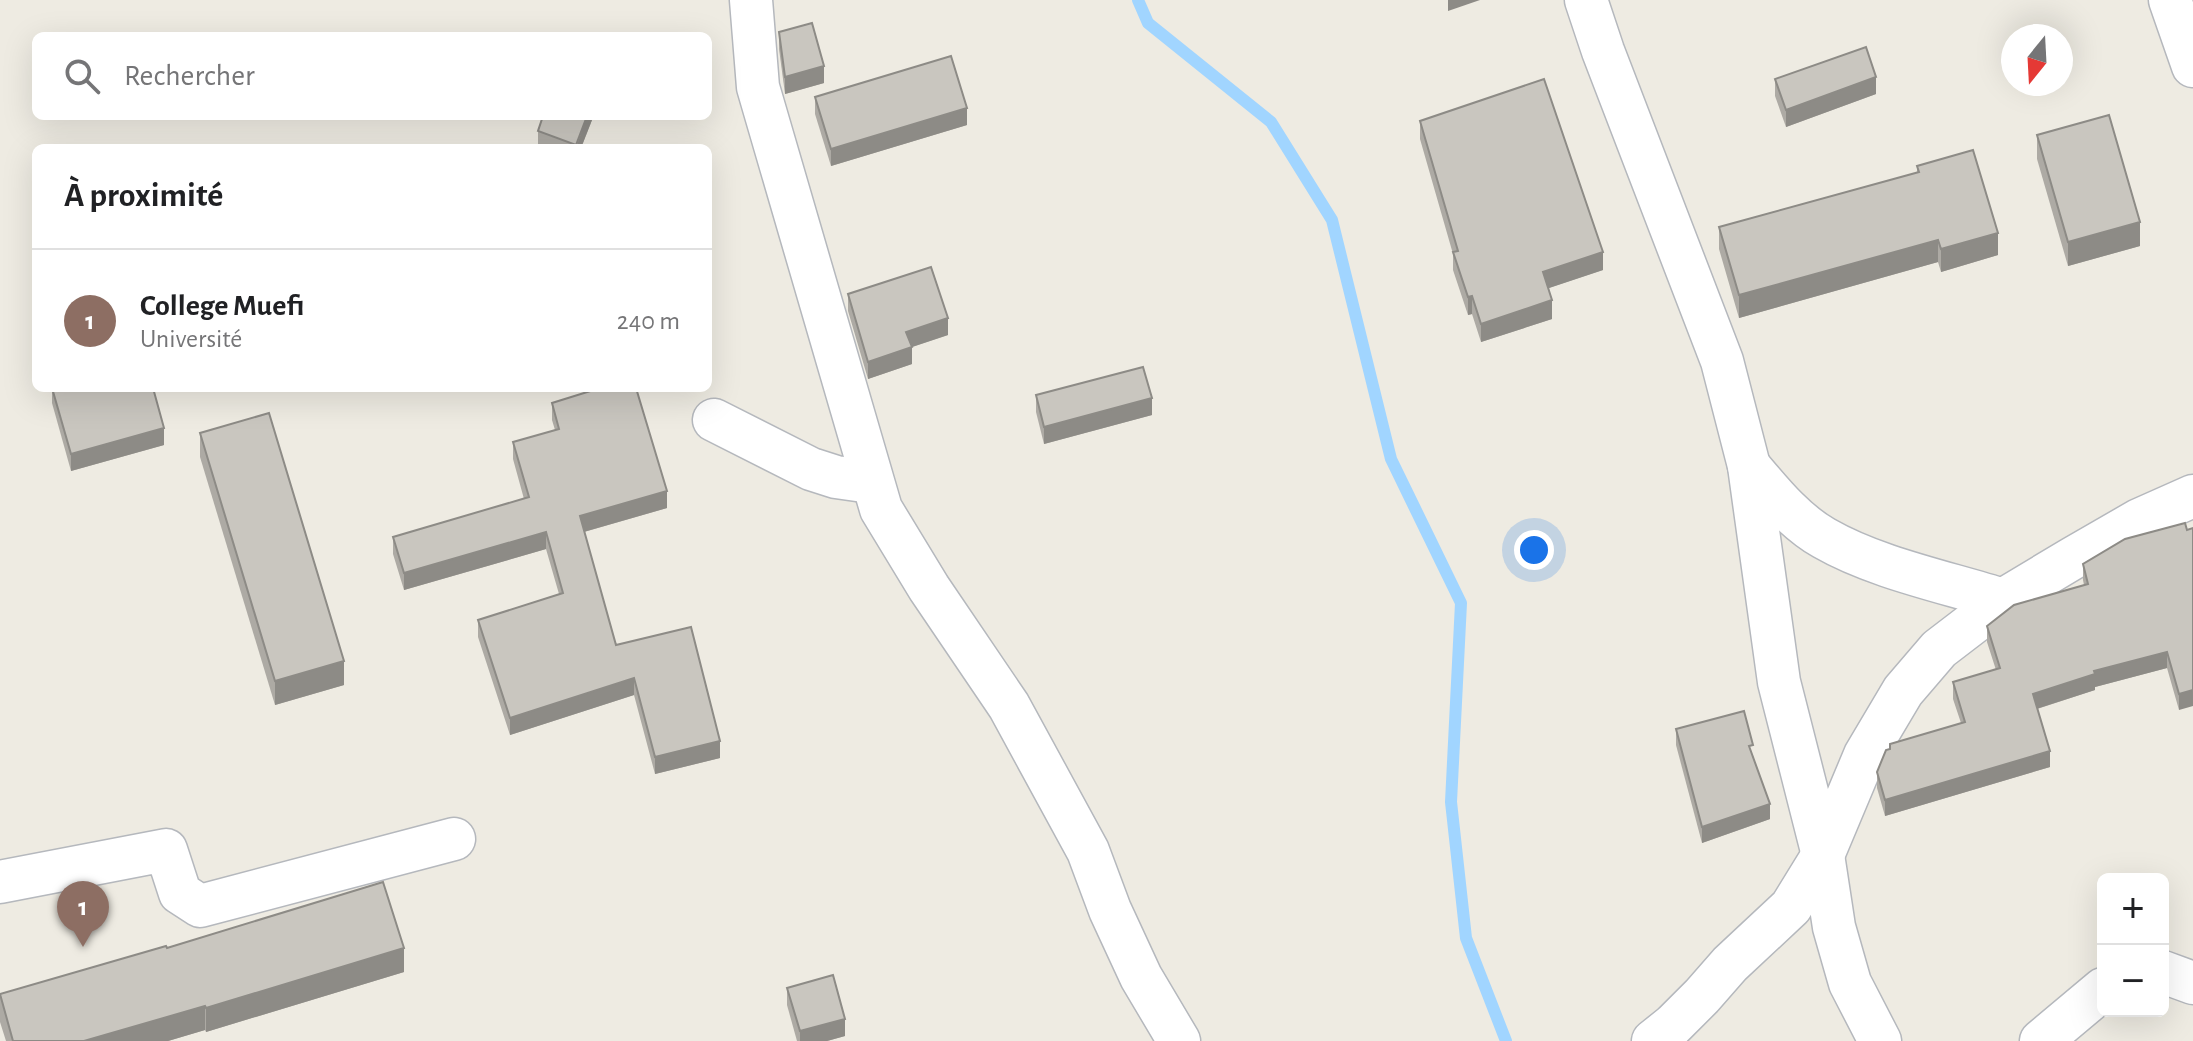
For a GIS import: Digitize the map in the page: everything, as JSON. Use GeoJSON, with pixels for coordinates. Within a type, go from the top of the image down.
{"type":"FeatureCollection","features":[{"type":"Feature","properties":{"kind":"street"},"geometry":{"type":"LineString","coordinates":[[751,0],[758,87],[871,482],[892,531],[1009,706],[1088,851],[1110,910],[1141,977],[1179,1041]]}},
{"type":"Feature","properties":{"kind":"street"},"geometry":{"type":"LineString","coordinates":[[1586,0],[1722,361],[1749,466],[1779,682],[1823,855],[1834,927],[1850,983],[1880,1041]]}},
{"type":"Feature","properties":{"kind":"street"},"geometry":{"type":"LineString","coordinates":[[2170,0],[2193,66]]}},
{"type":"Feature","properties":{"kind":"street"},"geometry":{"type":"LineString","coordinates":[[714,420],[811,469],[836,477],[871,482]]}},
{"type":"Feature","properties":{"kind":"street"},"geometry":{"type":"LineString","coordinates":[[1749,466],[1781,504],[1822,537],[1858,555],[2003,600]]}},
{"type":"Feature","properties":{"kind":"street"},"geometry":{"type":"LineString","coordinates":[[1653,1041],[1673,1025],[1730,964],[1791,907],[1823,855],[1865,755],[1903,691],[1939,649],[2003,600],[2139,520],[2193,496]]}},
{"type":"Feature","properties":{"kind":"street"},"geometry":{"type":"LineString","coordinates":[[0,882],[166,850],[180,893],[200,906],[454,839]]}},
{"type":"Feature","properties":{"kind":"street"},"geometry":{"type":"LineString","coordinates":[[2169,974],[2193,983]]}},
{"type":"Feature","properties":{"kind":"street"},"geometry":{"type":"LineString","coordinates":[[2041,1041],[2097,994]]}},
{"type":"Feature","properties":{"kind":"building"},"geometry":{"type":"Polygon","coordinates":[[[812,23],[824,66],[785,77],[779,32],[812,23]]]}},
{"type":"Feature","properties":{"kind":"building"},"geometry":{"type":"Polygon","coordinates":[[[1866,47],[1876,77],[1786,110],[1775,79],[1866,47]]]}},
{"type":"Feature","properties":{"kind":"building"},"geometry":{"type":"Polygon","coordinates":[[[951,56],[967,108],[831,149],[815,97],[951,56]]]}},
{"type":"Feature","properties":{"kind":"building"},"geometry":{"type":"Polygon","coordinates":[[[1544,79],[1603,252],[1543,272],[1552,300],[1481,324],[1453,252],[1458,251],[1420,121],[1544,79]]]}},
{"type":"Feature","properties":{"kind":"building"},"geometry":{"type":"Polygon","coordinates":[[[2109,115],[2140,222],[2068,242],[2037,135],[2109,115]]]}},
{"type":"Feature","properties":{"kind":"building"},"geometry":{"type":"Polygon","coordinates":[[[542,120],[585,120],[576,144],[538,131],[542,120]]]}},
{"type":"Feature","properties":{"kind":"building"},"geometry":{"type":"Polygon","coordinates":[[[1973,150],[1998,233],[1941,249],[1938,240],[1739,295],[1719,227],[1919,172],[1917,166],[1973,150]]]}},
{"type":"Feature","properties":{"kind":"building"},"geometry":{"type":"Polygon","coordinates":[[[931,267],[948,318],[906,332],[912,347],[868,362],[848,294],[931,267]]]}},
{"type":"Feature","properties":{"kind":"building"},"geometry":{"type":"Polygon","coordinates":[[[1143,367],[1152,398],[1044,427],[1036,395],[1143,367]]]}},
{"type":"Feature","properties":{"kind":"building"},"geometry":{"type":"Polygon","coordinates":[[[53,392],[154,392],[164,428],[71,454],[53,392]]]}},
{"type":"Feature","properties":{"kind":"building"},"geometry":{"type":"Polygon","coordinates":[[[587,392],[637,392],[667,491],[580,516],[616,645],[691,627],[720,741],[655,757],[634,678],[510,718],[478,620],[563,593],[546,532],[404,573],[393,537],[529,497],[513,442],[559,429],[552,403],[587,392]]]}},
{"type":"Feature","properties":{"kind":"building"},"geometry":{"type":"Polygon","coordinates":[[[269,413],[344,661],[275,681],[200,433],[269,413]]]}},
{"type":"Feature","properties":{"kind":"building"},"geometry":{"type":"Polygon","coordinates":[[[2185,523],[2187,530],[2193,528],[2193,690],[2179,694],[2167,652],[2094,671],[2095,674],[2033,694],[2050,751],[1885,800],[1877,772],[1890,744],[1965,722],[1953,682],[2000,668],[1987,626],[2014,605],[2088,584],[2083,564],[2125,539],[2185,523]]]}},
{"type":"Feature","properties":{"kind":"building"},"geometry":{"type":"Polygon","coordinates":[[[1744,711],[1753,745],[1749,746],[1770,804],[1702,827],[1676,729],[1744,711]]]}},
{"type":"Feature","properties":{"kind":"building"},"geometry":{"type":"Polygon","coordinates":[[[383,882],[404,948],[84,1041],[13,1041],[0,994],[167,948],[383,882]]]}},
{"type":"Feature","properties":{"kind":"building"},"geometry":{"type":"Polygon","coordinates":[[[833,975],[845,1019],[800,1031],[787,988],[833,975]]]}},
{"type":"Feature","properties":{"kind":"waterway"},"geometry":{"type":"LineString","coordinates":[[1138,0],[1148,23],[1271,122],[1332,220],[1391,459],[1461,603],[1451,802],[1466,938],[1506,1041]]}},
{"type":"Feature","properties":{"kind":"place","name":"College Muefi"},"geometry":{"type":"Point","coordinates":[83,947]}}]}
